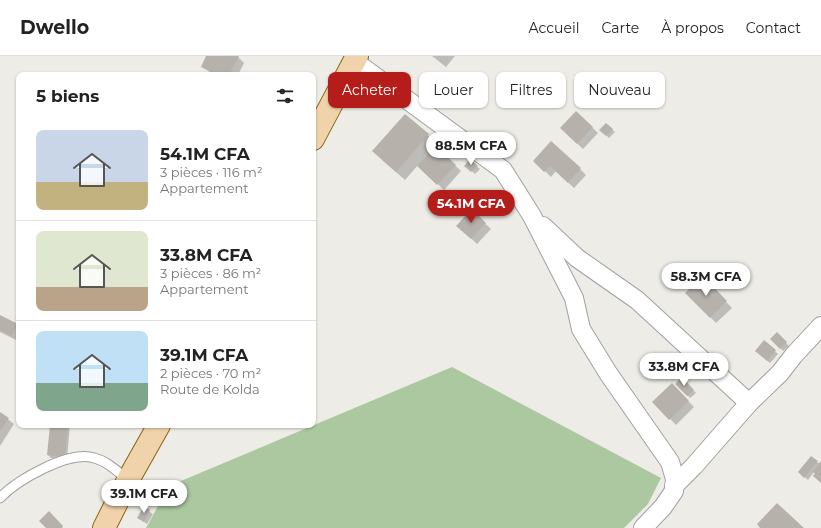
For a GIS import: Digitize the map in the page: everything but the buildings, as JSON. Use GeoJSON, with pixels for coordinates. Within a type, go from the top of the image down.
{"type":"FeatureCollection","features":[{"type":"Feature","properties":{"kind":"main road"},"geometry":{"type":"LineString","coordinates":[[316,133],[355,59]]}},
{"type":"Feature","properties":{"kind":"main road"},"geometry":{"type":"LineString","coordinates":[[104,528],[128,480],[158,428]]}},
{"type":"Feature","properties":{"kind":"street"},"geometry":{"type":"LineString","coordinates":[[355,59],[503,170],[532,216],[574,298],[581,329],[608,373],[670,462],[674,491],[663,508],[643,528]]}},
{"type":"Feature","properties":{"kind":"street"},"geometry":{"type":"LineString","coordinates":[[532,216],[577,258],[637,300],[749,403]]}},
{"type":"Feature","properties":{"kind":"street"},"geometry":{"type":"LineString","coordinates":[[674,486],[694,466],[749,403],[780,373],[794,355],[821,326]]}},
{"type":"Feature","properties":{"kind":"lane"},"geometry":{"type":"LineString","coordinates":[[0,498],[10,488],[27,477],[51,465],[74,458],[94,457],[114,468],[128,480]]}},
{"type":"Feature","properties":{"kind":"green space"},"geometry":{"type":"Polygon","coordinates":[[[452,367],[661,478],[648,504],[624,528],[146,528],[169,486],[307,428],[316,428],[316,424],[452,367]]]}}]}
